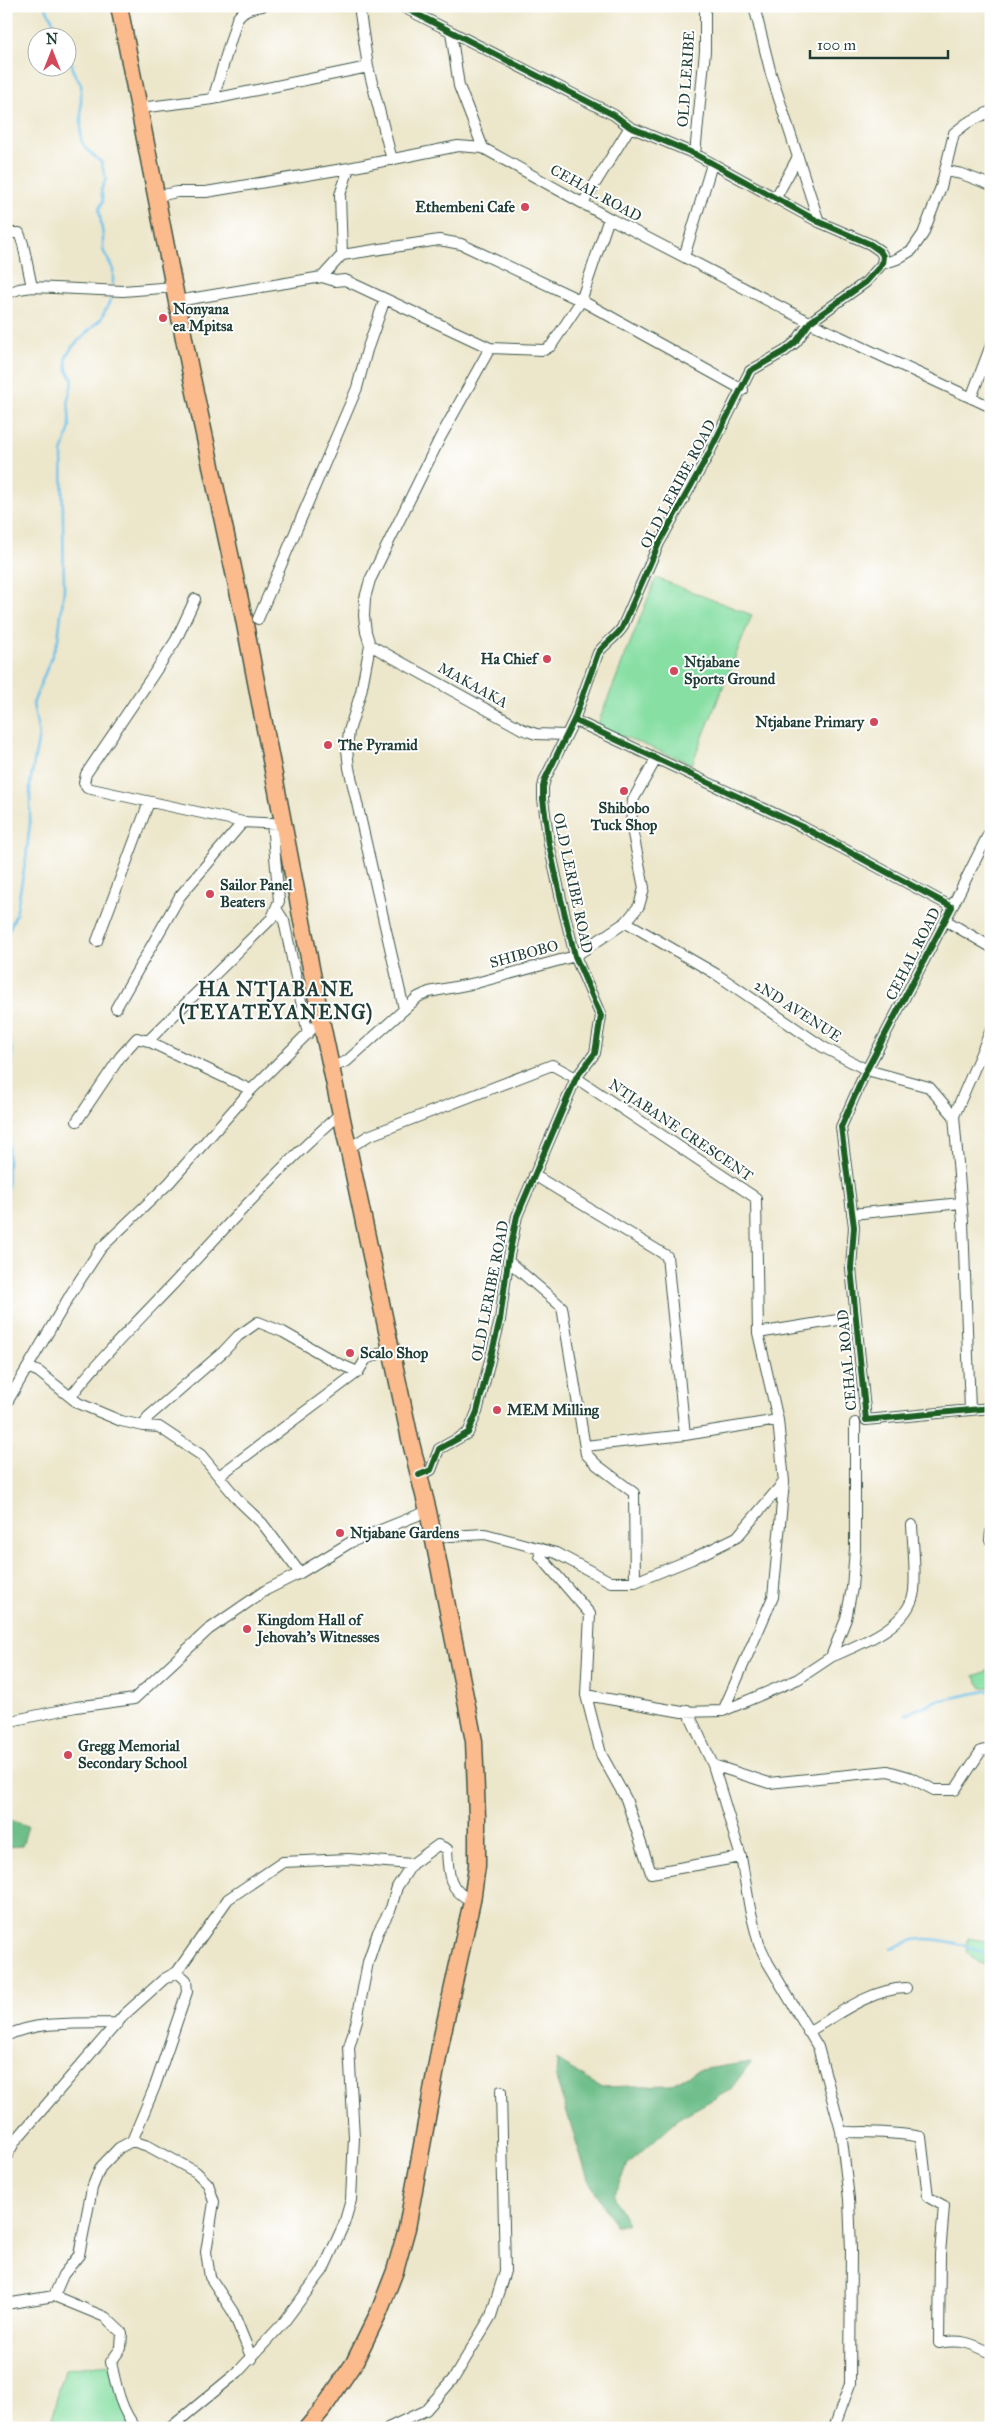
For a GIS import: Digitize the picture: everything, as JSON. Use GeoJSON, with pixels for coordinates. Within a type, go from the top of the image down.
{"type":"FeatureCollection","features":[{"type":"Feature","properties":{"kind":"main road"},"geometry":{"type":"LineString","coordinates":[[118,6],[243,614],[277,823],[322,1020],[391,1349],[428,1511],[474,1741],[477,1866],[472,1901],[442,2041],[407,2228],[395,2271],[379,2312],[354,2363],[322,2410],[307,2428]]}},
{"type":"Feature","properties":{"kind":"street"},"geometry":{"type":"LineString","coordinates":[[213,99],[237,19],[241,13],[249,8],[262,6]]}},
{"type":"Feature","properties":{"kind":"street"},"geometry":{"type":"LineString","coordinates":[[359,6],[368,66],[392,160]]}},
{"type":"Feature","properties":{"kind":"street"},"geometry":{"type":"LineString","coordinates":[[401,6],[614,116],[630,127],[695,154],[819,222],[875,247],[883,256],[882,264],[897,259],[912,250],[922,234],[946,171],[954,134],[967,123],[991,111]]}},
{"type":"Feature","properties":{"kind":"street","name":"OLD LERIBE"},"geometry":{"type":"LineString","coordinates":[[695,154],[705,51],[705,6]]}},
{"type":"Feature","properties":{"kind":"street"},"geometry":{"type":"LineString","coordinates":[[754,6],[771,74],[819,222]]}},
{"type":"Feature","properties":{"kind":"street"},"geometry":{"type":"LineString","coordinates":[[452,32],[459,86],[482,148]]}},
{"type":"Feature","properties":{"kind":"street"},"geometry":{"type":"LineString","coordinates":[[140,108],[213,99],[368,66]]}},
{"type":"Feature","properties":{"kind":"street"},"geometry":{"type":"LineString","coordinates":[[583,203],[630,127]]}},
{"type":"Feature","properties":{"kind":"street","name":"CEHAL ROAD"},"geometry":{"type":"LineString","coordinates":[[158,196],[177,192],[206,192],[349,168],[458,146],[482,148],[610,218],[810,322],[991,407]]}},
{"type":"Feature","properties":{"kind":"street"},"geometry":{"type":"LineString","coordinates":[[775,199],[798,157]]}},
{"type":"Feature","properties":{"kind":"street"},"geometry":{"type":"LineString","coordinates":[[684,257],[712,164]]}},
{"type":"Feature","properties":{"kind":"street"},"geometry":{"type":"LineString","coordinates":[[342,256],[340,195],[349,168]]}},
{"type":"Feature","properties":{"kind":"street"},"geometry":{"type":"LineString","coordinates":[[946,171],[962,174],[991,185]]}},
{"type":"Feature","properties":{"kind":"street"},"geometry":{"type":"LineString","coordinates":[[6,294],[32,287],[176,294],[322,277],[335,281],[345,280],[490,348],[544,350],[550,346],[581,301],[610,218]]}},
{"type":"Feature","properties":{"kind":"street"},"geometry":{"type":"LineString","coordinates":[[6,234],[19,233],[32,287]]}},
{"type":"Feature","properties":{"kind":"street"},"geometry":{"type":"LineString","coordinates":[[322,277],[342,256],[439,240],[451,241],[581,301],[743,390]]}},
{"type":"Feature","properties":{"kind":"street","name":"OLD LERIBE ROAD"},"geometry":{"type":"LineString","coordinates":[[419,1475],[431,1470],[439,1449],[468,1433],[477,1412],[500,1320],[508,1261],[517,1216],[576,1078],[595,1054],[601,1016],[575,956],[549,844],[542,787],[574,720],[598,653],[604,644],[617,635],[622,628],[659,543],[743,390],[750,371],[785,351],[796,342],[810,322],[860,287],[882,264]]}},
{"type":"Feature","properties":{"kind":"street"},"geometry":{"type":"LineString","coordinates":[[258,619],[357,388],[367,350],[386,299]]}},
{"type":"Feature","properties":{"kind":"street"},"geometry":{"type":"LineString","coordinates":[[971,398],[991,345]]}},
{"type":"Feature","properties":{"kind":"street"},"geometry":{"type":"LineString","coordinates":[[404,1009],[349,768],[347,749],[370,645],[364,616],[365,598],[370,580],[440,438],[490,348]]}},
{"type":"Feature","properties":{"kind":"street"},"geometry":{"type":"LineString","coordinates":[[148,1041],[198,990],[266,926],[277,910],[279,901],[277,823],[243,822],[177,806],[149,802],[87,788],[85,778],[171,647],[194,600]]}},
{"type":"Feature","properties":{"kind":"street","name":"MAKAAKA"},"geometry":{"type":"LineString","coordinates":[[370,645],[522,729],[536,734],[566,735]]}},
{"type":"Feature","properties":{"kind":"street","name":"CEHAL ROAD"},"geometry":{"type":"LineString","coordinates":[[574,720],[800,826],[952,907]]}},
{"type":"Feature","properties":{"kind":"street","name":"SHIBOBO"},"geometry":{"type":"LineString","coordinates":[[332,1067],[347,1061],[418,997],[429,992],[476,983],[575,956],[626,922],[639,906],[644,888],[631,824],[633,800],[656,759]]}},
{"type":"Feature","properties":{"kind":"street"},"geometry":{"type":"LineString","coordinates":[[96,941],[149,802]]}},
{"type":"Feature","properties":{"kind":"street"},"geometry":{"type":"LineString","coordinates":[[116,1008],[180,896],[243,822]]}},
{"type":"Feature","properties":{"kind":"street","name":"CEHAL ROAD"},"geometry":{"type":"LineString","coordinates":[[970,1410],[866,1420],[851,1268],[854,1227],[841,1128],[867,1070],[989,836]]}},
{"type":"Feature","properties":{"kind":"street"},"geometry":{"type":"LineString","coordinates":[[277,910],[284,921],[308,1034]]}},
{"type":"Feature","properties":{"kind":"street"},"geometry":{"type":"LineString","coordinates":[[945,920],[991,947]]}},
{"type":"Feature","properties":{"kind":"street","name":"2ND AVENUE"},"geometry":{"type":"LineString","coordinates":[[626,922],[716,974],[823,1047],[867,1070],[928,1087],[954,1116]]}},
{"type":"Feature","properties":{"kind":"street"},"geometry":{"type":"LineString","coordinates":[[6,1404],[72,1292],[101,1248],[169,1183],[250,1090],[322,1020]]}},
{"type":"Feature","properties":{"kind":"street"},"geometry":{"type":"LineString","coordinates":[[991,1030],[954,1116],[961,1203],[970,1410],[991,1408]]}},
{"type":"Feature","properties":{"kind":"street"},"geometry":{"type":"LineString","coordinates":[[77,1122],[120,1057],[136,1038],[148,1041],[250,1090]]}},
{"type":"Feature","properties":{"kind":"street","name":"NTJABANE CRESCENT"},"geometry":{"type":"LineString","coordinates":[[349,1148],[368,1136],[552,1065],[576,1078],[756,1198],[758,1334],[778,1420],[784,1482],[773,1597],[723,1711]]}},
{"type":"Feature","properties":{"kind":"street"},"geometry":{"type":"LineString","coordinates":[[70,1396],[107,1353],[252,1197],[297,1152],[341,1113]]}},
{"type":"Feature","properties":{"kind":"street"},"geometry":{"type":"LineString","coordinates":[[534,1175],[668,1256],[685,1435]]}},
{"type":"Feature","properties":{"kind":"street"},"geometry":{"type":"LineString","coordinates":[[852,1214],[961,1203]]}},
{"type":"Feature","properties":{"kind":"street"},"geometry":{"type":"LineString","coordinates":[[508,1261],[562,1307],[586,1454],[634,1494],[635,1582]]}},
{"type":"Feature","properties":{"kind":"street"},"geometry":{"type":"LineString","coordinates":[[758,1334],[856,1317]]}},
{"type":"Feature","properties":{"kind":"street"},"geometry":{"type":"LineString","coordinates":[[144,1426],[148,1417],[223,1352],[238,1336],[258,1322],[283,1332],[337,1363],[358,1372]]}},
{"type":"Feature","properties":{"kind":"street"},"geometry":{"type":"LineString","coordinates":[[219,1476],[358,1372],[366,1359],[391,1349]]}},
{"type":"Feature","properties":{"kind":"street"},"geometry":{"type":"LineString","coordinates":[[28,1368],[39,1372],[78,1403],[94,1411],[144,1426],[159,1427],[201,1455],[262,1523],[300,1573]]}},
{"type":"Feature","properties":{"kind":"street"},"geometry":{"type":"LineString","coordinates":[[585,1446],[685,1435],[778,1420]]}},
{"type":"Feature","properties":{"kind":"street"},"geometry":{"type":"LineString","coordinates":[[832,1657],[846,1619],[855,1549],[855,1423]]}},
{"type":"Feature","properties":{"kind":"street"},"geometry":{"type":"LineString","coordinates":[[433,1537],[484,1534],[556,1553],[610,1582],[635,1582],[692,1559],[737,1537],[784,1482]]}},
{"type":"Feature","properties":{"kind":"street"},"geometry":{"type":"LineString","coordinates":[[6,1722],[76,1707],[134,1699],[208,1630],[266,1590],[300,1573],[351,1542],[428,1511]]}},
{"type":"Feature","properties":{"kind":"street"},"geometry":{"type":"LineString","coordinates":[[586,1695],[682,1712],[687,1710],[723,1711],[798,1680],[832,1657],[881,1635],[903,1614],[914,1593],[912,1525]]}},
{"type":"Feature","properties":{"kind":"street"},"geometry":{"type":"LineString","coordinates":[[990,1540],[991,1532]]}},
{"type":"Feature","properties":{"kind":"street"},"geometry":{"type":"LineString","coordinates":[[539,1548],[540,1556],[590,1614],[586,1695],[601,1754],[626,1799],[651,1874],[742,1856]]}},
{"type":"Feature","properties":{"kind":"street"},"geometry":{"type":"LineString","coordinates":[[687,1710],[713,1765],[742,1856],[750,1909],[759,1944],[768,1964],[818,2047],[841,2131],[849,2208],[850,2384],[834,2428]]}},
{"type":"Feature","properties":{"kind":"street"},"geometry":{"type":"LineString","coordinates":[[713,1765],[769,1783],[888,1771],[909,1777],[934,1790],[955,1790],[981,1751],[991,1749]]}},
{"type":"Feature","properties":{"kind":"street"},"geometry":{"type":"LineString","coordinates":[[170,2428],[252,2359],[284,2322],[323,2270],[344,2224],[350,2200],[354,2137],[349,2047],[357,2020],[368,1962],[378,1932],[391,1908],[397,1887],[412,1864],[438,1845],[447,1849],[448,1867],[452,1884],[461,1896],[472,1901]]}},
{"type":"Feature","properties":{"kind":"street"},"geometry":{"type":"LineString","coordinates":[[6,2158],[15,2141],[118,2023],[164,1979],[177,1972],[228,1899],[283,1862],[348,1859],[412,1864]]}},
{"type":"Feature","properties":{"kind":"street"},"geometry":{"type":"LineString","coordinates":[[54,2296],[62,2274],[79,2255],[86,2209],[100,2168],[119,2148],[132,2141],[155,2086],[186,1992],[186,1980],[177,1972]]}},
{"type":"Feature","properties":{"kind":"street"},"geometry":{"type":"LineString","coordinates":[[808,2032],[860,2002],[895,1988],[906,1988]]}},
{"type":"Feature","properties":{"kind":"street"},"geometry":{"type":"LineString","coordinates":[[6,2036],[15,2032],[52,2026],[118,2023]]}},
{"type":"Feature","properties":{"kind":"street"},"geometry":{"type":"LineString","coordinates":[[388,2428],[426,2410],[454,2378],[491,2316],[505,2271],[501,2091]]}},
{"type":"Feature","properties":{"kind":"street"},"geometry":{"type":"LineString","coordinates":[[841,2131],[851,2134],[861,2132],[920,2136],[928,2197],[944,2206],[940,2254],[939,2343],[957,2340],[973,2344],[991,2353]]}},
{"type":"Feature","properties":{"kind":"street"},"geometry":{"type":"LineString","coordinates":[[132,2141],[148,2146],[196,2172],[208,2184],[214,2202],[206,2252],[210,2276],[233,2312],[252,2359]]}},
{"type":"Feature","properties":{"kind":"street"},"geometry":{"type":"LineString","coordinates":[[6,2304],[54,2296],[105,2317],[122,2333],[121,2348],[111,2362],[117,2391],[128,2418],[136,2428]]}},
{"type":"Feature","properties":{"kind":"green space","name":"Ntjabane Sports Ground"},"geometry":{"type":"Polygon","coordinates":[[[656,578],[752,615],[692,764],[597,726],[656,578]]]}},
{"type":"Feature","properties":{"kind":"green space"},"geometry":{"type":"Polygon","coordinates":[[[991,1670],[991,1687],[982,1688],[974,1676],[991,1670]]]}},
{"type":"Feature","properties":{"kind":"green space"},"geometry":{"type":"Polygon","coordinates":[[[6,1819],[28,1826],[22,1846],[6,1847],[6,1819]]]}},
{"type":"Feature","properties":{"kind":"green space"},"geometry":{"type":"Polygon","coordinates":[[[968,1938],[991,1942],[991,1968],[978,1962],[967,1952],[968,1938]]]}},
{"type":"Feature","properties":{"kind":"green space"},"geometry":{"type":"Polygon","coordinates":[[[557,2060],[600,2087],[670,2085],[699,2070],[751,2062],[730,2090],[679,2118],[628,2164],[614,2195],[627,2225],[615,2225],[588,2179],[556,2078],[557,2060]]]}},
{"type":"Feature","properties":{"kind":"green space"},"geometry":{"type":"Polygon","coordinates":[[[109,2364],[131,2428],[52,2428],[54,2407],[65,2369],[109,2364]]]}},
{"type":"Feature","properties":{"kind":"waterway"},"geometry":{"type":"LineString","coordinates":[[45,6],[57,28]]}},
{"type":"Feature","properties":{"kind":"waterway"},"geometry":{"type":"LineString","coordinates":[[77,78],[81,84],[81,140],[86,149],[101,162],[106,179],[101,190],[103,201],[99,209],[103,250],[113,269],[113,284]]}},
{"type":"Feature","properties":{"kind":"waterway"},"geometry":{"type":"LineString","coordinates":[[6,937],[16,914],[26,858],[30,823],[30,784],[39,735],[33,704],[58,640],[64,589],[62,453],[70,427],[68,399],[73,380],[67,370],[66,357],[72,347],[101,319],[113,295]]}},
{"type":"Feature","properties":{"kind":"waterway"},"geometry":{"type":"LineString","coordinates":[[6,1025],[12,1052],[6,1216]]}},
{"type":"Feature","properties":{"kind":"waterway"},"geometry":{"type":"LineString","coordinates":[[906,1714],[936,1701],[991,1690]]}},
{"type":"Feature","properties":{"kind":"waterway"},"geometry":{"type":"LineString","coordinates":[[891,1948],[914,1940],[932,1939],[964,1945],[991,1956]]}},
{"type":"Feature","properties":{"kind":"cycle path"},"geometry":{"type":"LineString","coordinates":[[401,6],[614,115],[630,127],[695,154],[819,222],[870,244],[880,251],[883,256],[882,264],[866,282],[810,322],[796,342],[785,351],[750,371],[707,457],[659,543],[622,628],[598,653],[574,720],[545,779],[543,799],[549,844],[561,899],[575,956],[601,1016],[595,1053],[576,1078],[517,1216],[508,1261],[500,1320],[477,1412],[468,1433],[439,1449],[431,1470],[419,1475]]}},
{"type":"Feature","properties":{"kind":"cycle path"},"geometry":{"type":"LineString","coordinates":[[574,720],[801,826],[952,907],[864,1075],[841,1127],[854,1227],[851,1268],[866,1420],[991,1408]]}},
{"type":"Feature","properties":{"kind":"place","name":"Ethembeni Cafe"},"geometry":{"type":"Point","coordinates":[525,207]}},
{"type":"Feature","properties":{"kind":"place","name":"Nonyana ea Mpitsa"},"geometry":{"type":"Point","coordinates":[163,318]}},
{"type":"Feature","properties":{"kind":"place","name":"Ha Chief"},"geometry":{"type":"Point","coordinates":[547,659]}},
{"type":"Feature","properties":{"kind":"place","name":"Ntjabane Sports Ground"},"geometry":{"type":"Point","coordinates":[674,671]}},
{"type":"Feature","properties":{"kind":"place","name":"Ntjabane Primary"},"geometry":{"type":"Point","coordinates":[874,722]}},
{"type":"Feature","properties":{"kind":"place","name":"The Pyramid"},"geometry":{"type":"Point","coordinates":[328,745]}},
{"type":"Feature","properties":{"kind":"place","name":"Shibobo Tuck Shop"},"geometry":{"type":"Point","coordinates":[624,791]}},
{"type":"Feature","properties":{"kind":"place","name":"Sailor Panel Beaters"},"geometry":{"type":"Point","coordinates":[210,894]}},
{"type":"Feature","properties":{"kind":"place","name":"Scalo Shop"},"geometry":{"type":"Point","coordinates":[350,1353]}},
{"type":"Feature","properties":{"kind":"place","name":"MEM Milling"},"geometry":{"type":"Point","coordinates":[497,1410]}},
{"type":"Feature","properties":{"kind":"place","name":"Ntjabane Gardens"},"geometry":{"type":"Point","coordinates":[340,1533]}},
{"type":"Feature","properties":{"kind":"place","name":"Kingdom Hall of Jehovah's Witnesses"},"geometry":{"type":"Point","coordinates":[247,1629]}},
{"type":"Feature","properties":{"kind":"place","name":"Gregg Memorial Secondary School"},"geometry":{"type":"Point","coordinates":[68,1755]}},
{"type":"Feature","properties":{"kind":"district","name":"HA NTJABANE (TEYATEYANENG)"},"geometry":{"type":"Point","coordinates":[276,1000]}}]}
